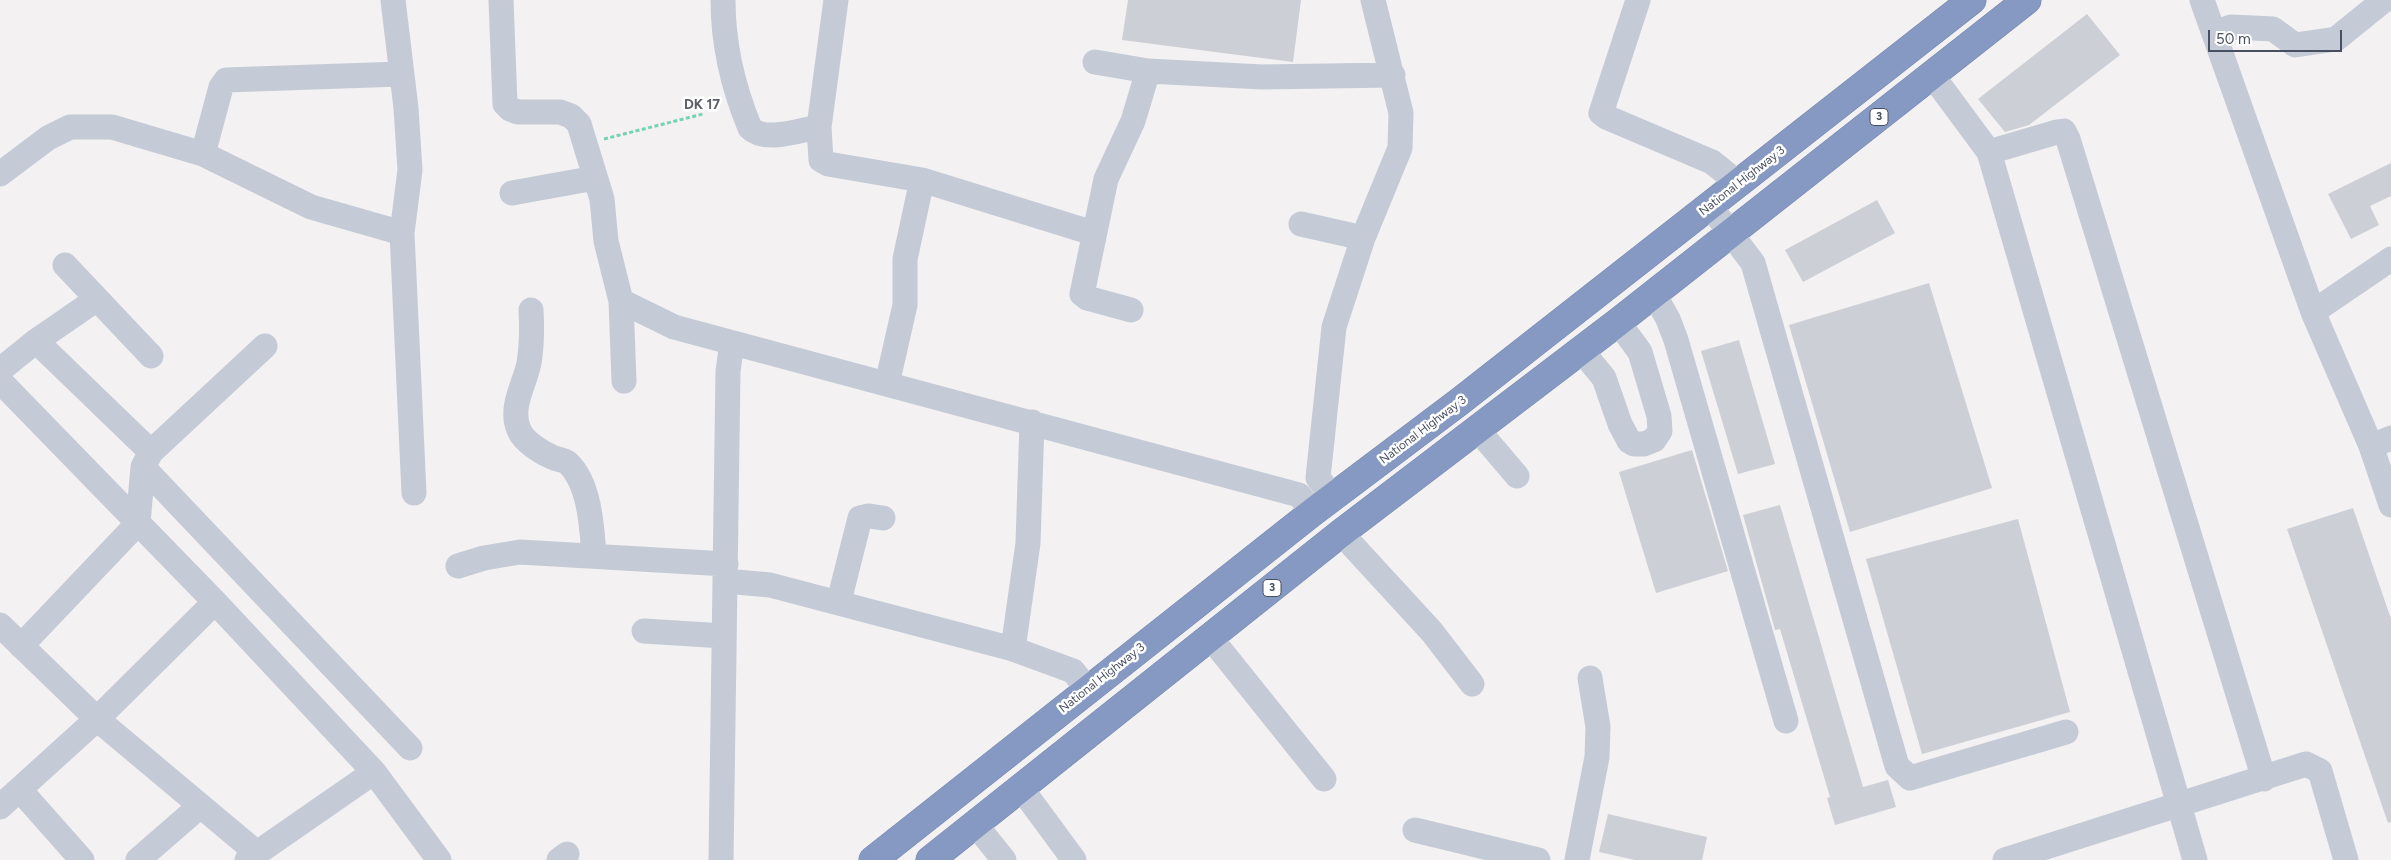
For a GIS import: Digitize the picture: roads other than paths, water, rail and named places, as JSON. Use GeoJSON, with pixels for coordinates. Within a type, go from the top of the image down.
{"type":"FeatureCollection","features":[{"type":"Feature","properties":{"kind":"highway","name":"National Highway 3"},"geometry":{"type":"LineString","coordinates":[[873,860],[1088,690],[1316,496],[1460,402],[1972,0]]}},
{"type":"Feature","properties":{"kind":"highway","name":"3"},"geometry":{"type":"LineString","coordinates":[[930,860],[1341,533],[1618,322],[2027,0]]}},
{"type":"Feature","properties":{"kind":"street"},"geometry":{"type":"LineString","coordinates":[[393,0],[406,108],[410,170],[402,233],[414,492]]}},
{"type":"Feature","properties":{"kind":"street"},"geometry":{"type":"LineString","coordinates":[[501,0],[505,104],[510,110],[518,112],[560,112],[571,116],[580,124],[587,143],[602,199],[606,241],[621,301],[624,381]]}},
{"type":"Feature","properties":{"kind":"street"},"geometry":{"type":"LineString","coordinates":[[724,0],[723,18],[729,68],[750,128],[756,134],[766,135],[819,127]]}},
{"type":"Feature","properties":{"kind":"street"},"geometry":{"type":"LineString","coordinates":[[836,0],[819,127],[821,160],[828,164],[922,180],[1093,232]]}},
{"type":"Feature","properties":{"kind":"street"},"geometry":{"type":"LineString","coordinates":[[621,301],[674,327],[732,344],[1316,496],[1334,327],[1363,238],[1400,148],[1401,113],[1373,0]]}},
{"type":"Feature","properties":{"kind":"street"},"geometry":{"type":"LineString","coordinates":[[1638,0],[1601,113],[1606,117],[1712,162],[1738,183]]}},
{"type":"Feature","properties":{"kind":"street"},"geometry":{"type":"LineString","coordinates":[[2202,0],[2313,312],[2381,442],[2391,505]]}},
{"type":"Feature","properties":{"kind":"street"},"geometry":{"type":"LineString","coordinates":[[2215,33],[2231,27],[2272,30],[2295,45],[2336,39],[2384,0]]}},
{"type":"Feature","properties":{"kind":"street"},"geometry":{"type":"LineString","coordinates":[[1096,62],[1148,71],[1262,77],[1393,75]]}},
{"type":"Feature","properties":{"kind":"street"},"geometry":{"type":"LineString","coordinates":[[1131,310],[1086,298],[1082,294],[1093,232],[1106,179],[1133,121],[1148,71]]}},
{"type":"Feature","properties":{"kind":"street"},"geometry":{"type":"LineString","coordinates":[[203,154],[221,87],[226,80],[401,74]]}},
{"type":"Feature","properties":{"kind":"street"},"geometry":{"type":"LineString","coordinates":[[1932,75],[1989,152],[2195,860]]}},
{"type":"Feature","properties":{"kind":"street"},"geometry":{"type":"LineString","coordinates":[[0,174],[48,138],[70,127],[112,127],[203,154],[311,207],[402,233]]}},
{"type":"Feature","properties":{"kind":"street"},"geometry":{"type":"LineString","coordinates":[[1989,152],[2057,132],[2064,131],[2068,140],[2264,779]]}},
{"type":"Feature","properties":{"kind":"street"},"geometry":{"type":"LineString","coordinates":[[512,193],[595,178]]}},
{"type":"Feature","properties":{"kind":"street"},"geometry":{"type":"LineString","coordinates":[[886,384],[905,305],[905,259],[922,180]]}},
{"type":"Feature","properties":{"kind":"street"},"geometry":{"type":"LineString","coordinates":[[1710,206],[1753,263],[1897,766],[1910,778],[2066,732]]}},
{"type":"Feature","properties":{"kind":"street"},"geometry":{"type":"LineString","coordinates":[[1301,224],[1363,238]]}},
{"type":"Feature","properties":{"kind":"street"},"geometry":{"type":"LineString","coordinates":[[2313,312],[2391,260]]}},
{"type":"Feature","properties":{"kind":"street"},"geometry":{"type":"LineString","coordinates":[[65,265],[151,356]]}},
{"type":"Feature","properties":{"kind":"street"},"geometry":{"type":"LineString","coordinates":[[1654,294],[1668,319],[1676,340],[1786,720]]}},
{"type":"Feature","properties":{"kind":"street"},"geometry":{"type":"LineString","coordinates":[[0,370],[36,341],[97,300]]}},
{"type":"Feature","properties":{"kind":"street"},"geometry":{"type":"LineString","coordinates":[[531,310],[532,343],[529,366],[516,407],[519,430],[532,445],[552,457],[567,462],[580,479],[592,519],[594,556]]}},
{"type":"Feature","properties":{"kind":"street"},"geometry":{"type":"LineString","coordinates":[[1581,350],[1604,378],[1620,424],[1629,441],[1634,444],[1644,444],[1654,440],[1660,431],[1659,416],[1640,352],[1618,322]]}},
{"type":"Feature","properties":{"kind":"street"},"geometry":{"type":"LineString","coordinates":[[36,341],[147,459],[410,748]]}},
{"type":"Feature","properties":{"kind":"street"},"geometry":{"type":"LineString","coordinates":[[721,860],[728,371],[732,344]]}},
{"type":"Feature","properties":{"kind":"street"},"geometry":{"type":"LineString","coordinates":[[21,646],[138,523],[147,459],[265,346]]}},
{"type":"Feature","properties":{"kind":"street"},"geometry":{"type":"LineString","coordinates":[[0,381],[215,602],[374,772],[439,860]]}},
{"type":"Feature","properties":{"kind":"street"},"geometry":{"type":"LineString","coordinates":[[1013,649],[1028,543],[1032,422]]}},
{"type":"Feature","properties":{"kind":"street"},"geometry":{"type":"LineString","coordinates":[[1477,429],[1517,476]]}},
{"type":"Feature","properties":{"kind":"street"},"geometry":{"type":"LineString","coordinates":[[839,601],[860,518],[869,516],[883,518]]}},
{"type":"Feature","properties":{"kind":"street"},"geometry":{"type":"LineString","coordinates":[[1341,533],[1432,632],[1472,684]]}},
{"type":"Feature","properties":{"kind":"street"},"geometry":{"type":"LineString","coordinates":[[458,566],[484,558],[520,552],[594,556],[725,573],[839,601],[1013,649],[1073,671],[1088,690]]}},
{"type":"Feature","properties":{"kind":"street"},"geometry":{"type":"LineString","coordinates":[[0,807],[98,719],[215,602]]}},
{"type":"Feature","properties":{"kind":"street"},"geometry":{"type":"LineString","coordinates":[[0,625],[98,719],[200,806],[252,857],[374,772]]}},
{"type":"Feature","properties":{"kind":"street"},"geometry":{"type":"LineString","coordinates":[[644,630],[724,636]]}},
{"type":"Feature","properties":{"kind":"street"},"geometry":{"type":"LineString","coordinates":[[1210,637],[1324,779]]}},
{"type":"Feature","properties":{"kind":"street"},"geometry":{"type":"LineString","coordinates":[[1577,860],[1597,757],[1598,727],[1590,678]]}},
{"type":"Feature","properties":{"kind":"street"},"geometry":{"type":"LineString","coordinates":[[2005,860],[2264,779],[2306,764],[2320,771],[2346,860]]}},
{"type":"Feature","properties":{"kind":"street"},"geometry":{"type":"LineString","coordinates":[[1021,788],[1074,860]]}},
{"type":"Feature","properties":{"kind":"street"},"geometry":{"type":"LineString","coordinates":[[20,790],[82,860]]}},
{"type":"Feature","properties":{"kind":"street"},"geometry":{"type":"LineString","coordinates":[[138,860],[200,806]]}},
{"type":"Feature","properties":{"kind":"street"},"geometry":{"type":"LineString","coordinates":[[975,824],[1004,860]]}},
{"type":"Feature","properties":{"kind":"street"},"geometry":{"type":"LineString","coordinates":[[1415,830],[1538,860]]}},
{"type":"Feature","properties":{"kind":"district","name":"DK 17"},"geometry":{"type":"Point","coordinates":[702,105]}}]}
